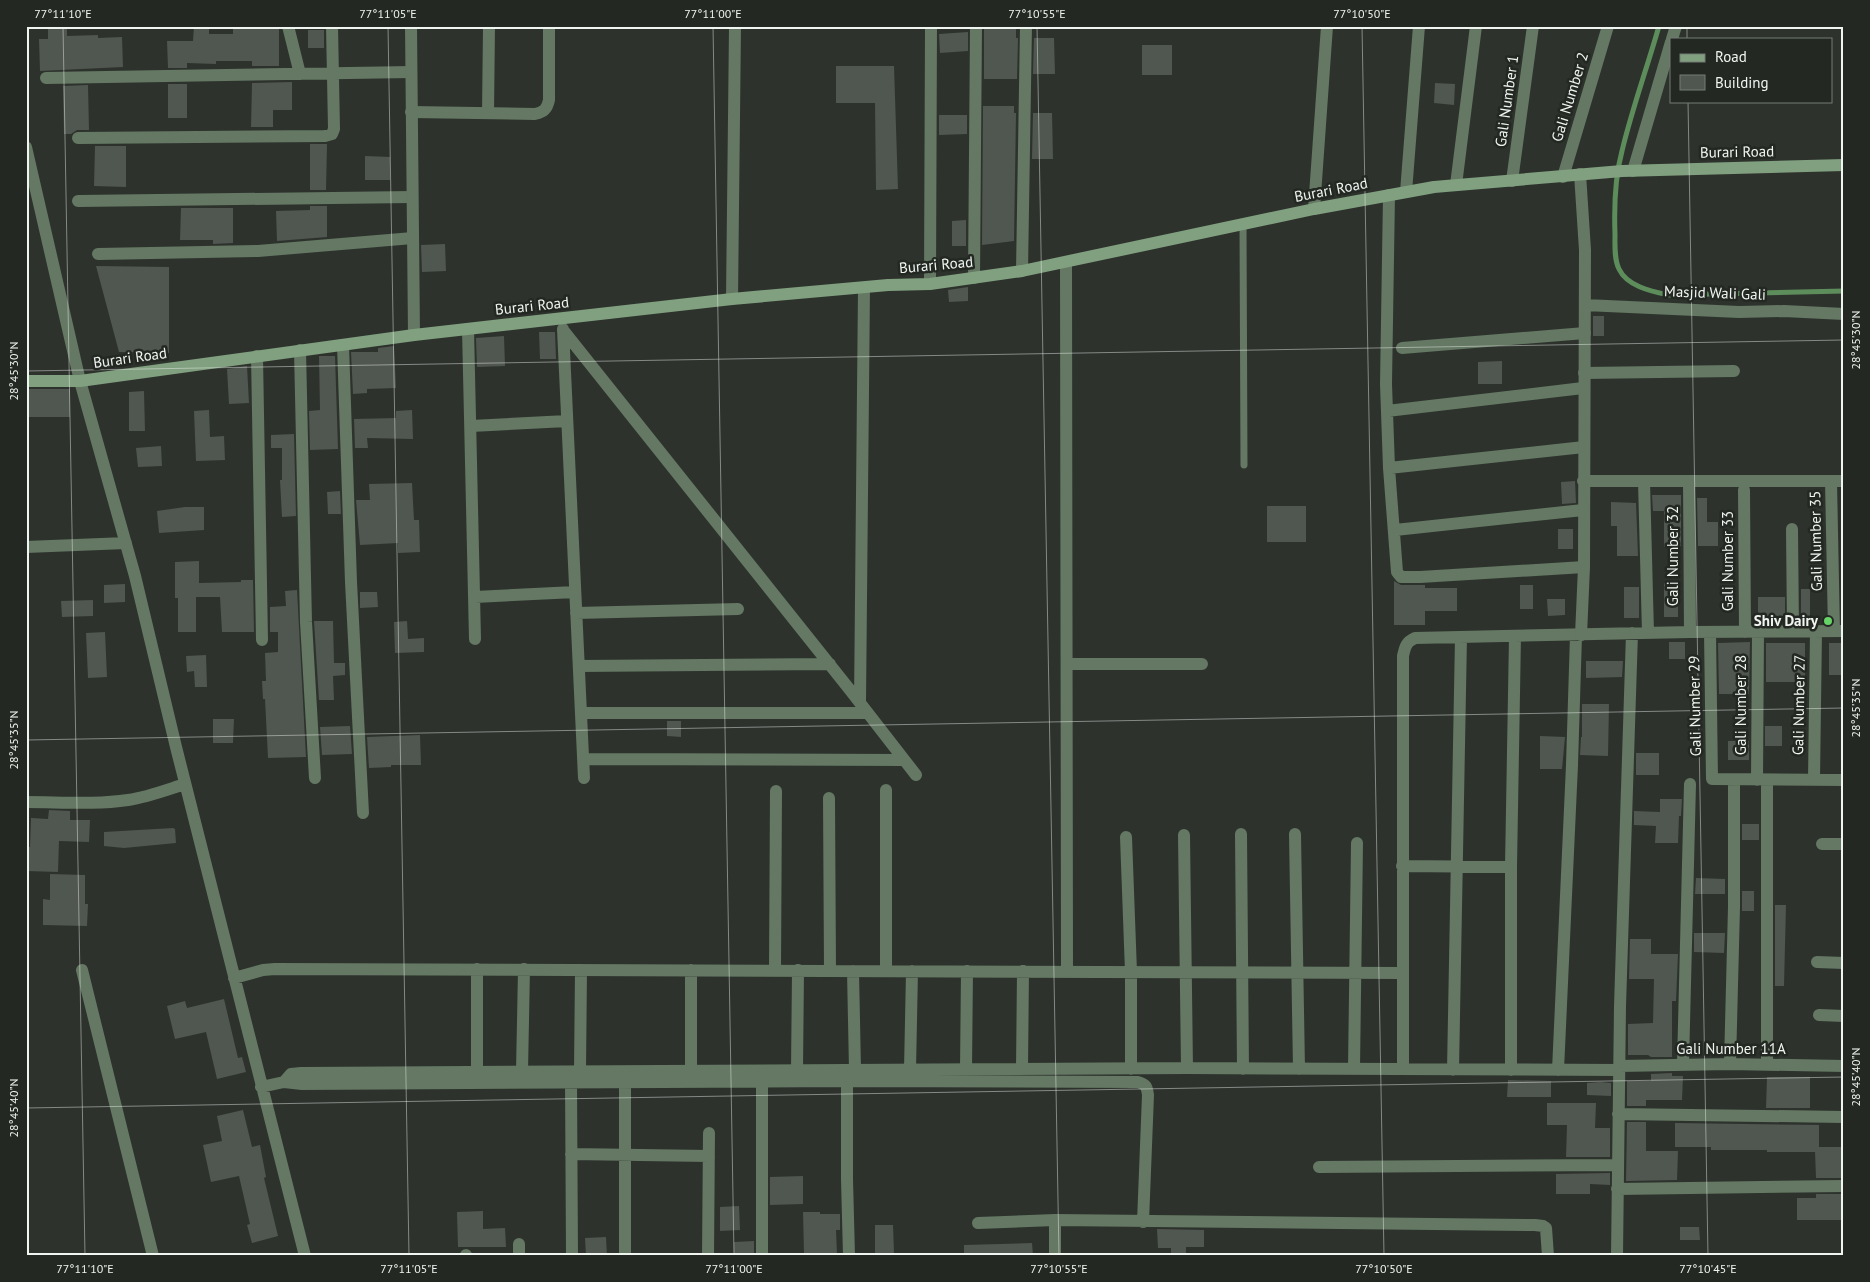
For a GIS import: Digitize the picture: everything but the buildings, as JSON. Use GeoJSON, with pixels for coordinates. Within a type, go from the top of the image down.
{"type":"FeatureCollection","features":[{"type":"Feature","properties":{"kind":"main road","name":"Burari Road"},"geometry":{"type":"LineString","coordinates":[[26,381],[84,381],[300,350],[468,329],[563,325],[732,299],[930,284],[974,278],[1022,271],[1314,209],[1456,185],[1627,171],[1844,165]]}},
{"type":"Feature","properties":{"kind":"street"},"geometry":{"type":"LineString","coordinates":[[288,26],[300,74]]}},
{"type":"Feature","properties":{"kind":"street"},"geometry":{"type":"LineString","coordinates":[[78,138],[325,136],[332,134],[334,129],[332,26]]}},
{"type":"Feature","properties":{"kind":"street"},"geometry":{"type":"LineString","coordinates":[[411,26],[414,336]]}},
{"type":"Feature","properties":{"kind":"street"},"geometry":{"type":"LineString","coordinates":[[488,114],[489,26]]}},
{"type":"Feature","properties":{"kind":"street"},"geometry":{"type":"LineString","coordinates":[[411,112],[488,114],[535,114],[542,112],[547,108],[549,26]]}},
{"type":"Feature","properties":{"kind":"street"},"geometry":{"type":"LineString","coordinates":[[732,299],[735,26]]}},
{"type":"Feature","properties":{"kind":"street"},"geometry":{"type":"LineString","coordinates":[[930,284],[931,26]]}},
{"type":"Feature","properties":{"kind":"street"},"geometry":{"type":"LineString","coordinates":[[974,278],[976,26]]}},
{"type":"Feature","properties":{"kind":"street"},"geometry":{"type":"LineString","coordinates":[[1022,271],[1026,26]]}},
{"type":"Feature","properties":{"kind":"street"},"geometry":{"type":"LineString","coordinates":[[1314,209],[1327,26]]}},
{"type":"Feature","properties":{"kind":"street"},"geometry":{"type":"LineString","coordinates":[[1406,192],[1419,26]]}},
{"type":"Feature","properties":{"kind":"street"},"geometry":{"type":"LineString","coordinates":[[1456,185],[1476,26]]}},
{"type":"Feature","properties":{"kind":"street","name":"Gali Number 1"},"geometry":{"type":"LineString","coordinates":[[1512,181],[1533,26]]}},
{"type":"Feature","properties":{"kind":"street","name":"Gali Number 2"},"geometry":{"type":"LineString","coordinates":[[1563,177],[1608,26]]}},
{"type":"Feature","properties":{"kind":"street"},"geometry":{"type":"LineString","coordinates":[[1627,171],[1670,46]]}},
{"type":"Feature","properties":{"kind":"street"},"geometry":{"type":"LineString","coordinates":[[46,78],[411,72]]}},
{"type":"Feature","properties":{"kind":"street"},"geometry":{"type":"LineString","coordinates":[[26,148],[185,784],[237,977],[274,1084],[305,1256]]}},
{"type":"Feature","properties":{"kind":"street"},"geometry":{"type":"LineString","coordinates":[[1558,1070],[1572,765],[1584,567],[1583,388],[1585,250],[1580,174]]}},
{"type":"Feature","properties":{"kind":"street"},"geometry":{"type":"LineString","coordinates":[[1389,195],[1387,411],[1396,572],[1401,577],[1420,577],[1584,567]]}},
{"type":"Feature","properties":{"kind":"street"},"geometry":{"type":"LineString","coordinates":[[78,201],[412,196]]}},
{"type":"Feature","properties":{"kind":"street"},"geometry":{"type":"LineString","coordinates":[[98,254],[258,251],[413,238]]}},
{"type":"Feature","properties":{"kind":"street"},"geometry":{"type":"LineString","coordinates":[[1066,262],[1067,972]]}},
{"type":"Feature","properties":{"kind":"street"},"geometry":{"type":"LineString","coordinates":[[860,702],[864,288]]}},
{"type":"Feature","properties":{"kind":"street","name":"Masjid Wali Gali"},"geometry":{"type":"LineString","coordinates":[[1585,305],[1739,312],[1844,314]]}},
{"type":"Feature","properties":{"kind":"street"},"geometry":{"type":"LineString","coordinates":[[563,325],[584,778]]}},
{"type":"Feature","properties":{"kind":"street"},"geometry":{"type":"LineString","coordinates":[[563,325],[916,775]]}},
{"type":"Feature","properties":{"kind":"street"},"geometry":{"type":"LineString","coordinates":[[468,329],[475,639]]}},
{"type":"Feature","properties":{"kind":"street"},"geometry":{"type":"LineString","coordinates":[[1402,348],[1585,333]]}},
{"type":"Feature","properties":{"kind":"street"},"geometry":{"type":"LineString","coordinates":[[343,346],[352,592],[363,813]]}},
{"type":"Feature","properties":{"kind":"street"},"geometry":{"type":"LineString","coordinates":[[300,350],[306,622],[315,778]]}},
{"type":"Feature","properties":{"kind":"street"},"geometry":{"type":"LineString","coordinates":[[258,356],[262,640]]}},
{"type":"Feature","properties":{"kind":"street"},"geometry":{"type":"LineString","coordinates":[[1584,373],[1734,371]]}},
{"type":"Feature","properties":{"kind":"street"},"geometry":{"type":"LineString","coordinates":[[1387,411],[1583,388]]}},
{"type":"Feature","properties":{"kind":"street"},"geometry":{"type":"LineString","coordinates":[[470,426],[568,421]]}},
{"type":"Feature","properties":{"kind":"street"},"geometry":{"type":"LineString","coordinates":[[1389,468],[1584,448]]}},
{"type":"Feature","properties":{"kind":"street"},"geometry":{"type":"LineString","coordinates":[[1644,481],[1648,633]]}},
{"type":"Feature","properties":{"kind":"street","name":"Gali Number 32"},"geometry":{"type":"LineString","coordinates":[[1689,481],[1690,632]]}},
{"type":"Feature","properties":{"kind":"street"},"geometry":{"type":"LineString","coordinates":[[1583,482],[1838,481]]}},
{"type":"Feature","properties":{"kind":"street","name":"Gali Number 35"},"geometry":{"type":"LineString","coordinates":[[1838,481],[1839,631]]}},
{"type":"Feature","properties":{"kind":"street","name":"Gali Number 33"},"geometry":{"type":"LineString","coordinates":[[1744,490],[1745,632]]}},
{"type":"Feature","properties":{"kind":"street"},"geometry":{"type":"LineString","coordinates":[[1395,530],[1584,510]]}},
{"type":"Feature","properties":{"kind":"street"},"geometry":{"type":"LineString","coordinates":[[1792,529],[1793,630]]}},
{"type":"Feature","properties":{"kind":"street"},"geometry":{"type":"LineString","coordinates":[[26,547],[126,543]]}},
{"type":"Feature","properties":{"kind":"street"},"geometry":{"type":"LineString","coordinates":[[475,597],[575,592]]}},
{"type":"Feature","properties":{"kind":"street"},"geometry":{"type":"LineString","coordinates":[[576,613],[738,610]]}},
{"type":"Feature","properties":{"kind":"street","name":"Gali Number 28"},"geometry":{"type":"LineString","coordinates":[[1758,631],[1767,1065]]}},
{"type":"Feature","properties":{"kind":"street","name":"Gali Number 27"},"geometry":{"type":"LineString","coordinates":[[1816,631],[1818,779]]}},
{"type":"Feature","properties":{"kind":"street"},"geometry":{"type":"LineString","coordinates":[[1403,1069],[1403,656],[1405,646],[1409,640],[1415,638],[1632,633],[1839,631]]}},
{"type":"Feature","properties":{"kind":"street","name":"Gali Number 29"},"geometry":{"type":"LineString","coordinates":[[1710,632],[1712,779],[1734,780]]}},
{"type":"Feature","properties":{"kind":"street"},"geometry":{"type":"LineString","coordinates":[[1617,1256],[1619,1068],[1632,633]]}},
{"type":"Feature","properties":{"kind":"street"},"geometry":{"type":"LineString","coordinates":[[1511,1070],[1511,867],[1515,636]]}},
{"type":"Feature","properties":{"kind":"street"},"geometry":{"type":"LineString","coordinates":[[1453,1070],[1461,637]]}},
{"type":"Feature","properties":{"kind":"street"},"geometry":{"type":"LineString","coordinates":[[579,666],[830,664]]}},
{"type":"Feature","properties":{"kind":"street"},"geometry":{"type":"LineString","coordinates":[[1067,664],[1202,664]]}},
{"type":"Feature","properties":{"kind":"street"},"geometry":{"type":"LineString","coordinates":[[581,713],[868,713]]}},
{"type":"Feature","properties":{"kind":"street"},"geometry":{"type":"LineString","coordinates":[[583,759],[904,760]]}},
{"type":"Feature","properties":{"kind":"street"},"geometry":{"type":"LineString","coordinates":[[1730,1064],[1734,907],[1734,780],[1844,780]]}},
{"type":"Feature","properties":{"kind":"street"},"geometry":{"type":"LineString","coordinates":[[26,802],[95,803],[118,801],[142,797],[185,784]]}},
{"type":"Feature","properties":{"kind":"street"},"geometry":{"type":"LineString","coordinates":[[1683,1064],[1690,784]]}},
{"type":"Feature","properties":{"kind":"street"},"geometry":{"type":"LineString","coordinates":[[886,790],[886,971]]}},
{"type":"Feature","properties":{"kind":"street"},"geometry":{"type":"LineString","coordinates":[[775,970],[776,791]]}},
{"type":"Feature","properties":{"kind":"street"},"geometry":{"type":"LineString","coordinates":[[829,798],[830,971]]}},
{"type":"Feature","properties":{"kind":"street"},"geometry":{"type":"LineString","coordinates":[[1242,834],[1242,1069]]}},
{"type":"Feature","properties":{"kind":"street"},"geometry":{"type":"LineString","coordinates":[[1295,834],[1299,1069]]}},
{"type":"Feature","properties":{"kind":"street"},"geometry":{"type":"LineString","coordinates":[[1184,836],[1187,1068]]}},
{"type":"Feature","properties":{"kind":"street"},"geometry":{"type":"LineString","coordinates":[[1126,837],[1131,972],[1131,1068]]}},
{"type":"Feature","properties":{"kind":"street"},"geometry":{"type":"LineString","coordinates":[[1354,1069],[1357,843]]}},
{"type":"Feature","properties":{"kind":"street"},"geometry":{"type":"LineString","coordinates":[[1822,844],[1844,844]]}},
{"type":"Feature","properties":{"kind":"street"},"geometry":{"type":"LineString","coordinates":[[1402,866],[1511,867]]}},
{"type":"Feature","properties":{"kind":"street"},"geometry":{"type":"LineString","coordinates":[[1817,962],[1844,963]]}},
{"type":"Feature","properties":{"kind":"street"},"geometry":{"type":"LineString","coordinates":[[237,977],[275,969],[1402,972]]}},
{"type":"Feature","properties":{"kind":"street"},"geometry":{"type":"LineString","coordinates":[[477,969],[477,1072]]}},
{"type":"Feature","properties":{"kind":"street"},"geometry":{"type":"LineString","coordinates":[[522,1072],[524,969]]}},
{"type":"Feature","properties":{"kind":"street"},"geometry":{"type":"LineString","coordinates":[[82,970],[153,1256]]}},
{"type":"Feature","properties":{"kind":"street"},"geometry":{"type":"LineString","coordinates":[[580,1071],[581,970]]}},
{"type":"Feature","properties":{"kind":"street"},"geometry":{"type":"LineString","coordinates":[[691,970],[691,1071]]}},
{"type":"Feature","properties":{"kind":"street"},"geometry":{"type":"LineString","coordinates":[[797,1070],[798,970]]}},
{"type":"Feature","properties":{"kind":"street"},"geometry":{"type":"LineString","coordinates":[[853,971],[855,1070]]}},
{"type":"Feature","properties":{"kind":"street"},"geometry":{"type":"LineString","coordinates":[[910,1070],[912,971]]}},
{"type":"Feature","properties":{"kind":"street"},"geometry":{"type":"LineString","coordinates":[[966,1069],[967,971]]}},
{"type":"Feature","properties":{"kind":"street"},"geometry":{"type":"LineString","coordinates":[[1022,1069],[1023,971]]}},
{"type":"Feature","properties":{"kind":"street"},"geometry":{"type":"LineString","coordinates":[[1819,1015],[1844,1016]]}},
{"type":"Feature","properties":{"kind":"street","name":"Gali Number 11A"},"geometry":{"type":"LineString","coordinates":[[274,1084],[295,1073],[1131,1068],[1558,1070],[1683,1064],[1844,1066]]}},
{"type":"Feature","properties":{"kind":"street"},"geometry":{"type":"LineString","coordinates":[[274,1084],[762,1081],[1144,1084],[1148,1088],[1148,1095],[1143,1222]]}},
{"type":"Feature","properties":{"kind":"street"},"geometry":{"type":"LineString","coordinates":[[762,1081],[762,1256]]}},
{"type":"Feature","properties":{"kind":"street"},"geometry":{"type":"LineString","coordinates":[[847,1081],[849,1256]]}},
{"type":"Feature","properties":{"kind":"street"},"geometry":{"type":"LineString","coordinates":[[571,1082],[572,1256]]}},
{"type":"Feature","properties":{"kind":"street"},"geometry":{"type":"LineString","coordinates":[[625,1082],[625,1256]]}},
{"type":"Feature","properties":{"kind":"street"},"geometry":{"type":"LineString","coordinates":[[1618,1114],[1844,1117]]}},
{"type":"Feature","properties":{"kind":"street"},"geometry":{"type":"LineString","coordinates":[[708,1256],[709,1133]]}},
{"type":"Feature","properties":{"kind":"street"},"geometry":{"type":"LineString","coordinates":[[571,1154],[709,1156]]}},
{"type":"Feature","properties":{"kind":"street"},"geometry":{"type":"LineString","coordinates":[[1319,1167],[1617,1165]]}},
{"type":"Feature","properties":{"kind":"street"},"geometry":{"type":"LineString","coordinates":[[1617,1189],[1844,1186]]}},
{"type":"Feature","properties":{"kind":"street"},"geometry":{"type":"LineString","coordinates":[[1055,1220],[1055,1256]]}},
{"type":"Feature","properties":{"kind":"street"},"geometry":{"type":"LineString","coordinates":[[978,1223],[1055,1220],[1535,1225],[1546,1228],[1548,1256]]}},
{"type":"Feature","properties":{"kind":"lane"},"geometry":{"type":"LineString","coordinates":[[1243,224],[1244,465]]}},
{"type":"Feature","properties":{"kind":"waterway"},"geometry":{"type":"LineString","coordinates":[[1659,26],[1630,120],[1616,182],[1615,252],[1617,265],[1623,275],[1633,284],[1668,295],[1844,291]]}},
{"type":"Feature","properties":{"kind":"place","name":"Shiv Dairy"},"geometry":{"type":"Point","coordinates":[1828,621]}}]}
